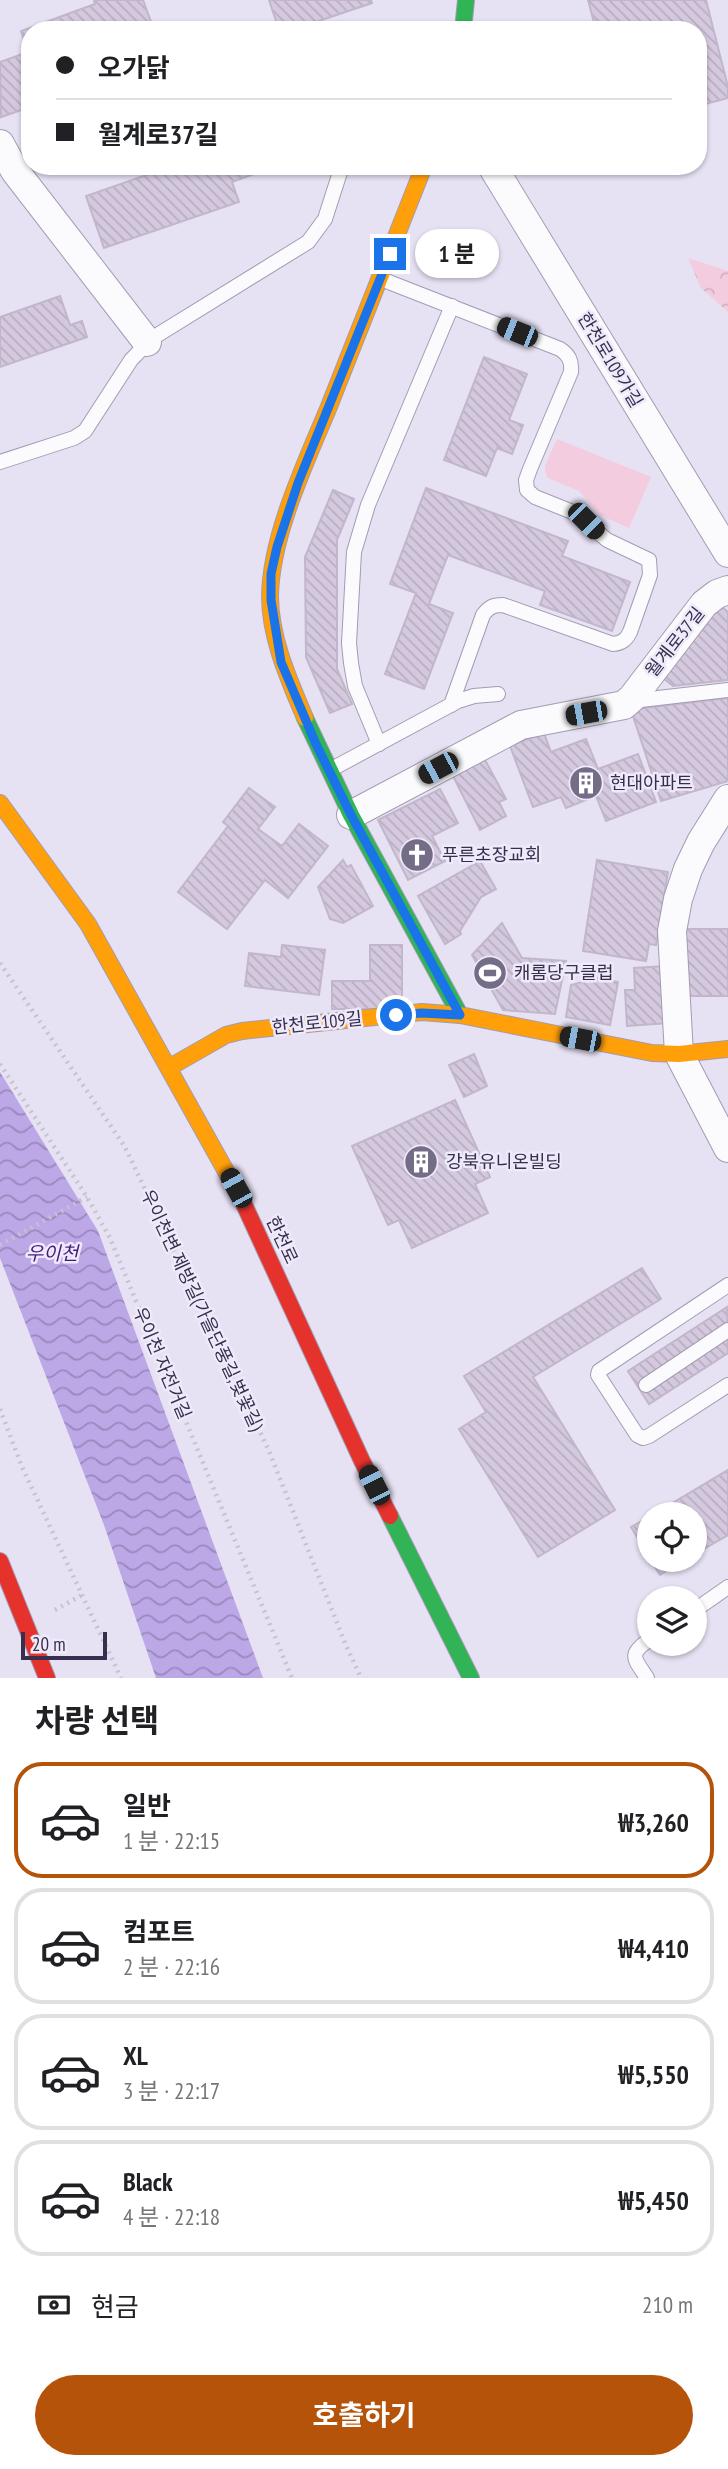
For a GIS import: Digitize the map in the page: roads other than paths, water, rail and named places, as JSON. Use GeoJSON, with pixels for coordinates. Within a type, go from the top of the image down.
{"type":"FeatureCollection","features":[{"type":"Feature","properties":{"kind":"street"},"geometry":{"type":"LineString","coordinates":[[465,21],[467,0]]}},
{"type":"Feature","properties":{"kind":"street"},"geometry":{"type":"LineString","coordinates":[[10,159],[21,174]]}},
{"type":"Feature","properties":{"kind":"street"},"geometry":{"type":"LineString","coordinates":[[22,175],[147,342]]}},
{"type":"Feature","properties":{"kind":"street"},"geometry":{"type":"LineString","coordinates":[[420,175],[298,483],[277,547],[271,574],[271,600],[281,662],[329,770],[460,1015]]}},
{"type":"Feature","properties":{"kind":"street","name":"한천로109가길"},"geometry":{"type":"LineString","coordinates":[[497,175],[728,553]]}},
{"type":"Feature","properties":{"kind":"street","name":"월계로37길"},"geometry":{"type":"LineString","coordinates":[[351,815],[521,725],[612,709],[628,702],[704,604],[728,590]]}},
{"type":"Feature","properties":{"kind":"street"},"geometry":{"type":"LineString","coordinates":[[728,799],[701,842],[688,869],[672,931],[679,1054],[728,1148]]}},
{"type":"Feature","properties":{"kind":"street","name":"한천로"},"geometry":{"type":"LineString","coordinates":[[0,803],[88,924],[236,1188],[362,1461],[471,1678]]}},
{"type":"Feature","properties":{"kind":"street","name":"한천로109길"},"geometry":{"type":"LineString","coordinates":[[170,1068],[226,1035],[242,1031],[422,1013],[460,1015],[652,1053],[679,1054],[728,1049]]}},
{"type":"Feature","properties":{"kind":"street"},"geometry":{"type":"LineString","coordinates":[[0,1561],[47,1678]]}},
{"type":"Feature","properties":{"kind":"lane"},"geometry":{"type":"LineString","coordinates":[[0,462],[74,438],[85,431],[131,360],[147,342],[308,242],[325,219],[339,175]]}},
{"type":"Feature","properties":{"kind":"lane"},"geometry":{"type":"LineString","coordinates":[[380,278],[560,349],[568,355],[571,372],[530,469],[526,480],[527,490],[534,497],[575,513],[607,540],[649,560],[650,575],[627,639],[620,643],[613,644],[503,605],[488,608],[483,615],[451,705]]}},
{"type":"Feature","properties":{"kind":"lane"},"geometry":{"type":"LineString","coordinates":[[379,744],[355,686],[351,663],[349,643],[354,552],[368,505],[453,306]]}},
{"type":"Feature","properties":{"kind":"lane","name":"월계로37길"},"geometry":{"type":"LineString","coordinates":[[628,702],[728,690]]}},
{"type":"Feature","properties":{"kind":"lane"},"geometry":{"type":"LineString","coordinates":[[329,770],[451,705],[474,696],[499,694]]}},
{"type":"Feature","properties":{"kind":"lane"},"geometry":{"type":"LineString","coordinates":[[728,1285],[599,1371],[598,1375],[637,1435],[643,1438],[728,1385]]}},
{"type":"Feature","properties":{"kind":"lane"},"geometry":{"type":"LineString","coordinates":[[646,1385],[728,1330]]}},
{"type":"Feature","properties":{"kind":"lane"},"geometry":{"type":"LineString","coordinates":[[707,1601],[728,1587]]}},
{"type":"Feature","properties":{"kind":"lane"},"geometry":{"type":"LineString","coordinates":[[637,1648],[635,1659],[647,1678]]}},
{"type":"Feature","properties":{"kind":"water","name":"우이천"},"geometry":{"type":"Polygon","coordinates":[[[0,1072],[98,1231],[263,1678],[156,1678],[104,1525],[0,1258],[0,1072]]]}},
{"type":"Feature","properties":{"kind":"place","name":"현대아파트"},"geometry":{"type":"Point","coordinates":[586,783]}},
{"type":"Feature","properties":{"kind":"place","name":"푸른초장교회"},"geometry":{"type":"Point","coordinates":[417,855]}},
{"type":"Feature","properties":{"kind":"place","name":"캐롬당구클럽"},"geometry":{"type":"Point","coordinates":[490,973]}},
{"type":"Feature","properties":{"kind":"place","name":"강북유니온빌딩"},"geometry":{"type":"Point","coordinates":[421,1162]}}]}
